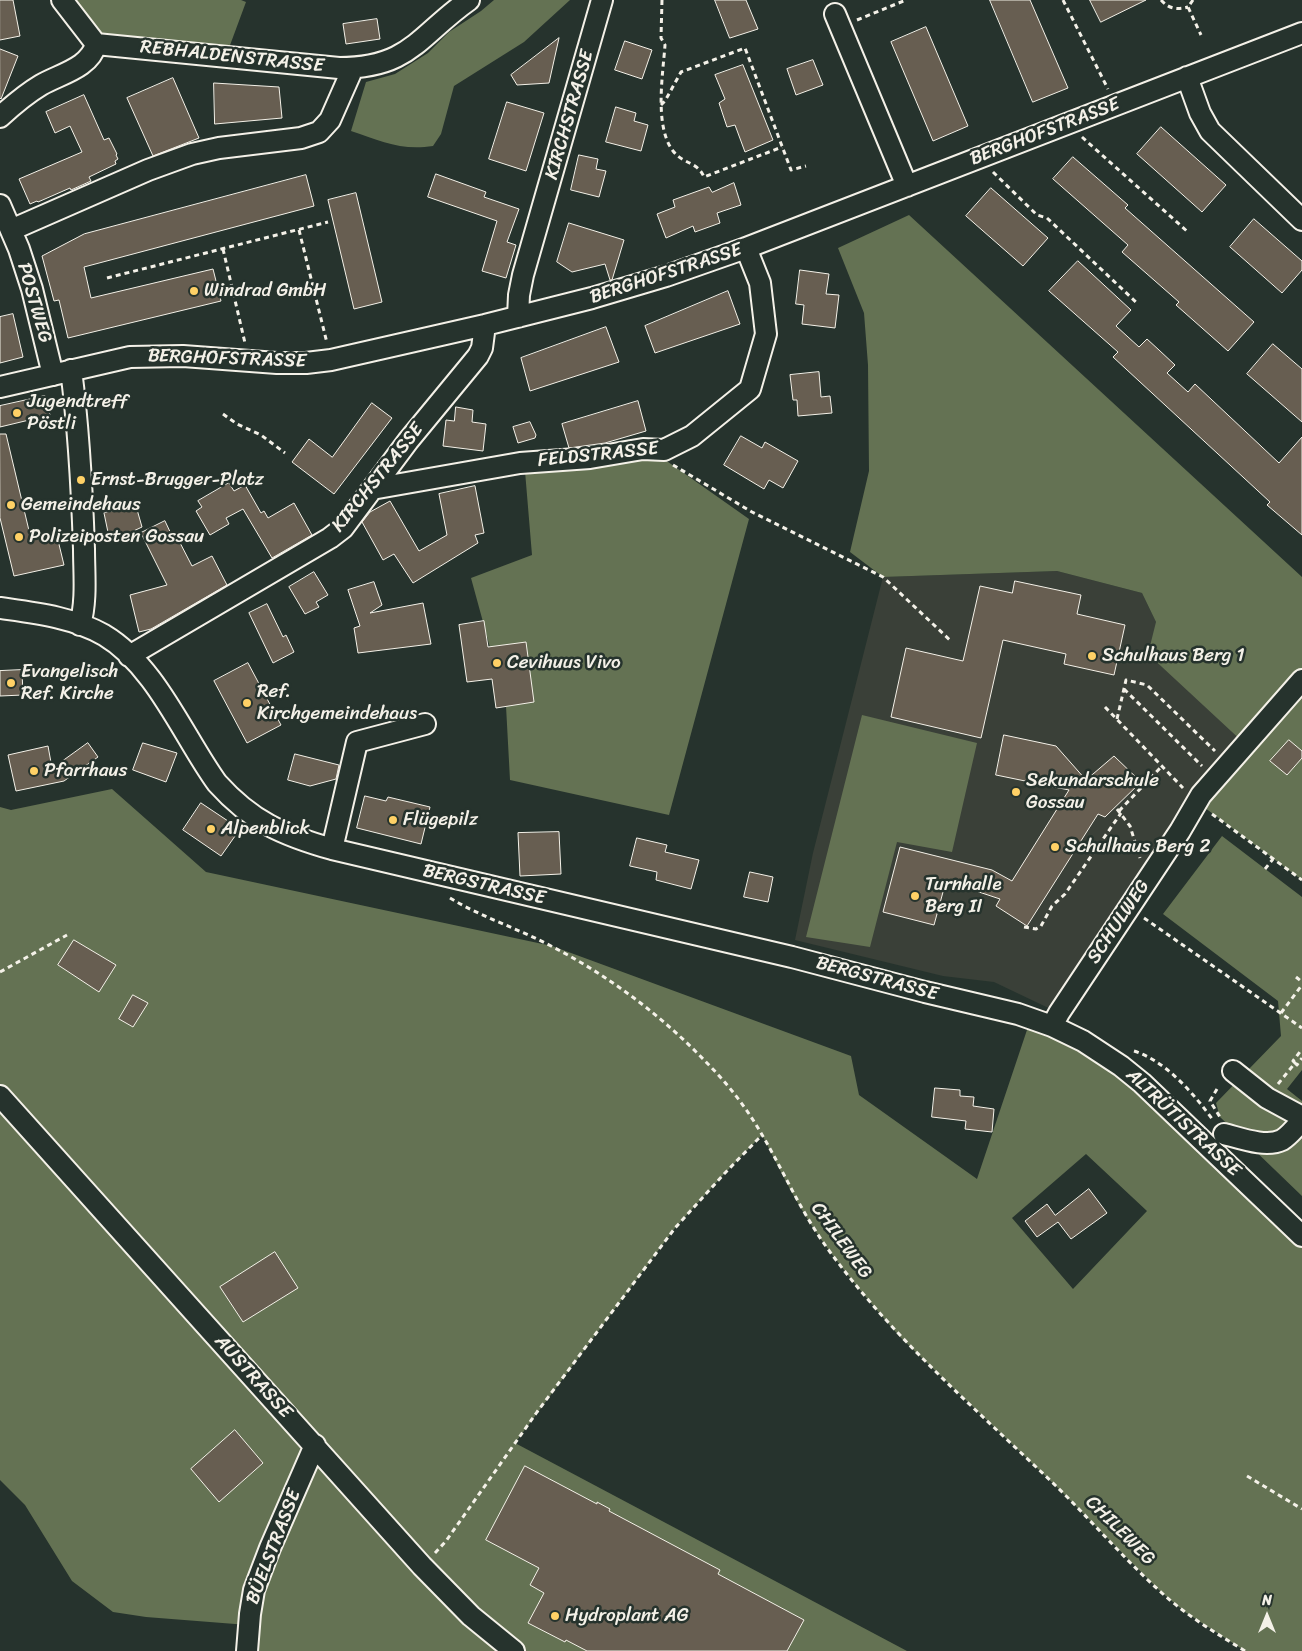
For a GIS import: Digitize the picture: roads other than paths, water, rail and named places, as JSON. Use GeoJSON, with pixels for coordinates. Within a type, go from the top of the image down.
{"type":"FeatureCollection","features":[{"type":"Feature","properties":{"kind":"street"},"geometry":{"type":"LineString","coordinates":[[0,117],[36,88],[85,61],[93,52],[96,44],[62,0]]}},
{"type":"Feature","properties":{"kind":"street","name":"KIRCHSTRASSE"},"geometry":{"type":"LineString","coordinates":[[518,317],[519,294],[523,276],[602,0]]}},
{"type":"Feature","properties":{"kind":"street","name":"REBHALDENSTRASSE"},"geometry":{"type":"LineString","coordinates":[[96,44],[353,68],[377,65],[402,55],[414,47],[459,3]]}},
{"type":"Feature","properties":{"kind":"street"},"geometry":{"type":"LineString","coordinates":[[838,20],[907,186]]}},
{"type":"Feature","properties":{"kind":"street","name":"BERGHOFSTRASSE"},"geometry":{"type":"LineString","coordinates":[[0,387],[112,360],[150,356],[183,356],[250,362],[306,363],[331,360],[485,325],[630,288],[746,248],[1302,33]]}},
{"type":"Feature","properties":{"kind":"street"},"geometry":{"type":"LineString","coordinates":[[11,230],[148,170],[192,154],[225,147],[301,138],[319,132],[330,120],[353,68]]}},
{"type":"Feature","properties":{"kind":"street"},"geometry":{"type":"LineString","coordinates":[[1187,77],[1200,113],[1210,131],[1302,220]]}},
{"type":"Feature","properties":{"kind":"street","name":"POSTWEG"},"geometry":{"type":"LineString","coordinates":[[0,205],[11,230],[62,372]]}},
{"type":"Feature","properties":{"kind":"street","name":"FELDSTRASSE"},"geometry":{"type":"LineString","coordinates":[[372,489],[520,463],[590,458],[643,449],[664,450],[692,436],[750,389],[766,334],[760,283],[746,248]]}},
{"type":"Feature","properties":{"kind":"street","name":"KIRCHSTRASSE"},"geometry":{"type":"LineString","coordinates":[[129,656],[330,538],[343,528],[408,441],[478,356],[482,348],[485,325]]}},
{"type":"Feature","properties":{"kind":"street"},"geometry":{"type":"LineString","coordinates":[[62,372],[78,421],[85,594],[84,611],[80,625]]}},
{"type":"Feature","properties":{"kind":"street","name":"BERGSTRASSE"},"geometry":{"type":"LineString","coordinates":[[0,608],[51,616],[104,635],[129,656],[154,686],[206,768],[231,798],[263,823],[307,842],[792,957],[1018,1014],[1052,1026]]}},
{"type":"Feature","properties":{"kind":"street","name":"SCHULWEG"},"geometry":{"type":"LineString","coordinates":[[1052,1026],[1197,802],[1221,771],[1302,680]]}},
{"type":"Feature","properties":{"kind":"street"},"geometry":{"type":"LineString","coordinates":[[332,849],[357,742],[425,724]]}},
{"type":"Feature","properties":{"kind":"street","name":"ALTRÜTISTRASSE"},"geometry":{"type":"LineString","coordinates":[[1052,1026],[1082,1041],[1142,1082],[1302,1236]]}},
{"type":"Feature","properties":{"kind":"street"},"geometry":{"type":"LineString","coordinates":[[1219,1129],[1264,1142],[1278,1142],[1288,1136],[1302,1119],[1267,1098],[1233,1070]]}},
{"type":"Feature","properties":{"kind":"street","name":"AUSTRASSE"},"geometry":{"type":"LineString","coordinates":[[0,1096],[422,1566],[471,1616],[514,1651]]}},
{"type":"Feature","properties":{"kind":"street","name":"BÜELSTRASSE"},"geometry":{"type":"LineString","coordinates":[[247,1651],[254,1590],[270,1548],[315,1445]]}},
{"type":"Feature","properties":{"kind":"place","name":"Windrad GmbH"},"geometry":{"type":"Point","coordinates":[194,291]}},
{"type":"Feature","properties":{"kind":"place","name":"Jugendtreff Pöstli"},"geometry":{"type":"Point","coordinates":[17,413]}},
{"type":"Feature","properties":{"kind":"place","name":"Ernst-Brugger-Platz"},"geometry":{"type":"Point","coordinates":[81,480]}},
{"type":"Feature","properties":{"kind":"place","name":"Gemeindehaus"},"geometry":{"type":"Point","coordinates":[11,505]}},
{"type":"Feature","properties":{"kind":"place","name":"Polizeiposten Gossau"},"geometry":{"type":"Point","coordinates":[19,537]}},
{"type":"Feature","properties":{"kind":"place","name":"Schulhaus Berg 1"},"geometry":{"type":"Point","coordinates":[1092,656]}},
{"type":"Feature","properties":{"kind":"place","name":"Cevihuus Vivo"},"geometry":{"type":"Point","coordinates":[497,663]}},
{"type":"Feature","properties":{"kind":"place","name":"Evangelisch Ref. Kirche"},"geometry":{"type":"Point","coordinates":[11,683]}},
{"type":"Feature","properties":{"kind":"place","name":"Ref. Kirchgemeindehaus"},"geometry":{"type":"Point","coordinates":[247,703]}},
{"type":"Feature","properties":{"kind":"place","name":"Pfarrhaus"},"geometry":{"type":"Point","coordinates":[34,771]}},
{"type":"Feature","properties":{"kind":"place","name":"Sekundarschule Gossau"},"geometry":{"type":"Point","coordinates":[1016,792]}},
{"type":"Feature","properties":{"kind":"place","name":"Flügepilz"},"geometry":{"type":"Point","coordinates":[393,820]}},
{"type":"Feature","properties":{"kind":"place","name":"Alpenblick"},"geometry":{"type":"Point","coordinates":[211,829]}},
{"type":"Feature","properties":{"kind":"place","name":"Schulhaus Berg 2"},"geometry":{"type":"Point","coordinates":[1055,847]}},
{"type":"Feature","properties":{"kind":"place","name":"Turnhalle Berg II"},"geometry":{"type":"Point","coordinates":[915,896]}},
{"type":"Feature","properties":{"kind":"place","name":"Hydroplant AG"},"geometry":{"type":"Point","coordinates":[555,1616]}}]}
